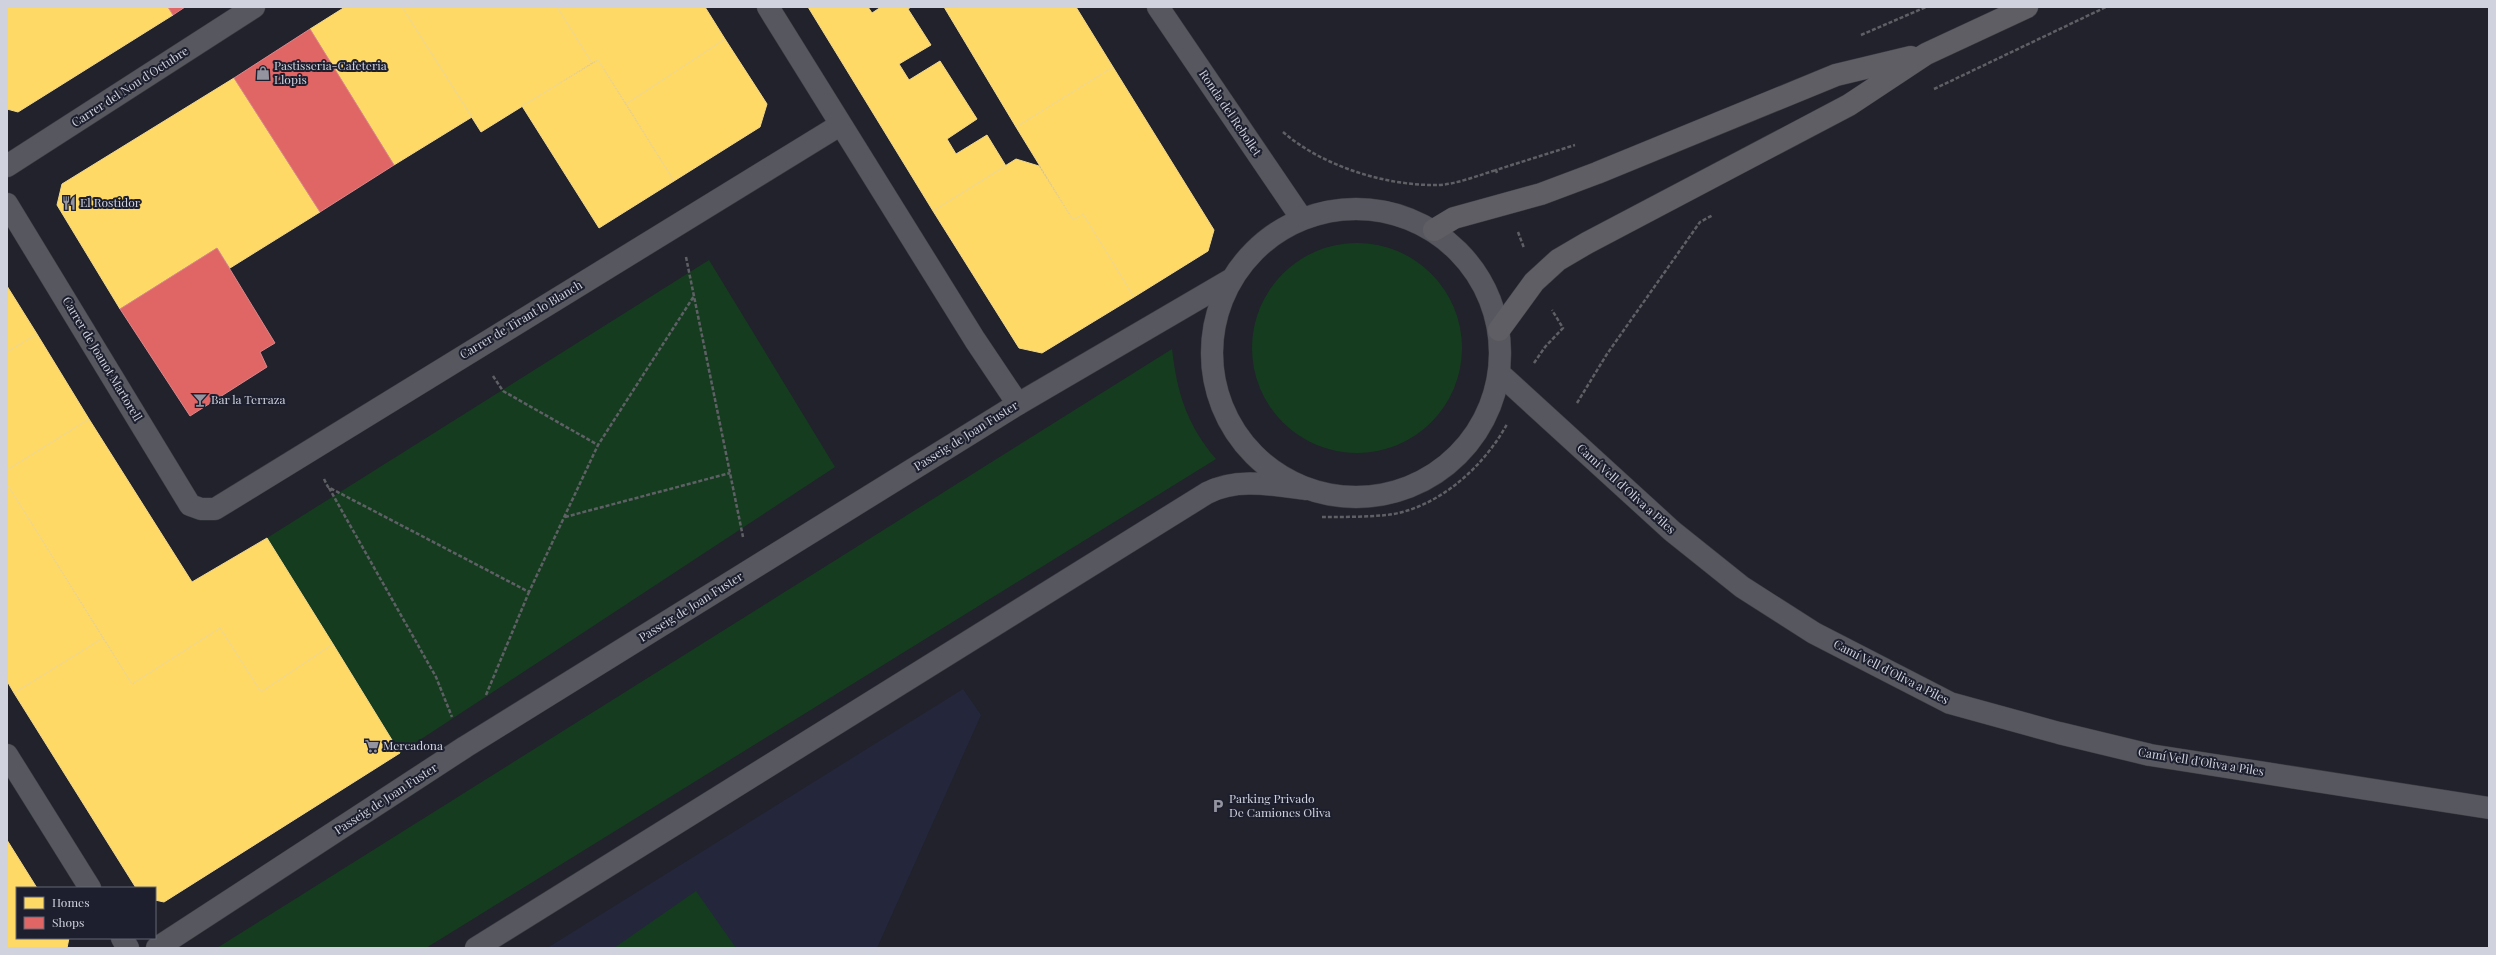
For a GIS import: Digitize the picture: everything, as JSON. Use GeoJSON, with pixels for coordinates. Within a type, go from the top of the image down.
{"type":"FeatureCollection","features":[{"type":"Feature","properties":{"kind":"main road"},"geometry":{"type":"LineString","coordinates":[[1499,330],[1534,282],[1558,260],[1635,217],[1849,105],[1926,54],[2027,7]]}},
{"type":"Feature","properties":{"kind":"main road"},"geometry":{"type":"LineString","coordinates":[[1434,230],[1454,218],[1541,194],[1597,173],[1836,75],[1926,54]]}},
{"type":"Feature","properties":{"kind":"street","name":"Carrer del Nou d'Octubre"},"geometry":{"type":"LineString","coordinates":[[7,166],[254,7]]}},
{"type":"Feature","properties":{"kind":"street"},"geometry":{"type":"LineString","coordinates":[[768,7],[840,125],[1018,404]]}},
{"type":"Feature","properties":{"kind":"street","name":"Ronda del Rebollet"},"geometry":{"type":"LineString","coordinates":[[1158,7],[1302,219]]}},
{"type":"Feature","properties":{"kind":"street","name":"Carrer de Tirant lo Blanch"},"geometry":{"type":"LineString","coordinates":[[201,509],[215,509],[840,125]]}},
{"type":"Feature","properties":{"kind":"street","name":"Carrer de Joanot Martorell"},"geometry":{"type":"LineString","coordinates":[[7,204],[190,505],[201,509]]}},
{"type":"Feature","properties":{"kind":"street"},"geometry":{"type":"LineString","coordinates":[[476,948],[1216,488],[1246,483],[1306,489],[1348,497],[1391,493],[1430,477],[1463,450],[1487,414],[1499,373],[1501,352],[1499,330],[1487,291],[1465,257],[1434,230],[1392,212],[1346,208],[1302,219],[1274,234],[1257,249],[1232,279],[1216,318],[1212,360],[1220,402],[1240,439],[1269,469],[1306,489]]}},
{"type":"Feature","properties":{"kind":"street","name":"Passeig de Joan Fuster"},"geometry":{"type":"LineString","coordinates":[[157,948],[465,747],[1018,404],[1232,279]]}},
{"type":"Feature","properties":{"kind":"street","name":"Camí Vell d'Oliva a Piles"},"geometry":{"type":"LineString","coordinates":[[1499,373],[1672,531],[1742,587],[1814,633],[1950,703],[2059,733],[2150,755],[2489,808]]}},
{"type":"Feature","properties":{"kind":"street"},"geometry":{"type":"LineString","coordinates":[[7,755],[89,887]]}},
{"type":"Feature","properties":{"kind":"street"},"geometry":{"type":"LineString","coordinates":[[123,939],[128,948]]}},
{"type":"Feature","properties":{"kind":"path"},"geometry":{"type":"LineString","coordinates":[[1930,91],[2106,7]]}},
{"type":"Feature","properties":{"kind":"path"},"geometry":{"type":"LineString","coordinates":[[1280,129],[1307,150],[1336,163],[1368,175],[1401,182],[1438,186],[1496,170]]}},
{"type":"Feature","properties":{"kind":"path"},"geometry":{"type":"LineString","coordinates":[[1560,430],[1607,354],[1700,222],[1720,210]]}},
{"type":"Feature","properties":{"kind":"path"},"geometry":{"type":"LineString","coordinates":[[679,224],[750,571]]}},
{"type":"Feature","properties":{"kind":"path"},"geometry":{"type":"LineString","coordinates":[[483,703],[529,592],[598,445],[694,296]]}},
{"type":"Feature","properties":{"kind":"path"},"geometry":{"type":"LineString","coordinates":[[474,350],[503,391],[598,445]]}},
{"type":"Feature","properties":{"kind":"path"},"geometry":{"type":"LineString","coordinates":[[308,451],[436,677],[465,747]]}},
{"type":"Feature","properties":{"kind":"path"},"geometry":{"type":"LineString","coordinates":[[565,517],[730,473]]}},
{"type":"Feature","properties":{"kind":"path"},"geometry":{"type":"LineString","coordinates":[[328,486],[529,592]]}},
{"type":"Feature","properties":{"kind":"shaded area"},"geometry":{"type":"Polygon","coordinates":[[[963,689],[981,715],[877,948],[547,948],[963,689]]]}},
{"type":"Feature","properties":{"kind":"green space"},"geometry":{"type":"Polygon","coordinates":[[[1357,243],[1377,245],[1397,251],[1415,261],[1431,274],[1444,290],[1454,308],[1460,328],[1462,348],[1460,368],[1454,388],[1444,406],[1431,422],[1415,435],[1397,445],[1377,451],[1357,453],[1337,451],[1317,445],[1299,435],[1283,422],[1270,406],[1260,388],[1254,368],[1252,348],[1254,328],[1260,308],[1270,290],[1283,274],[1299,261],[1317,251],[1337,245],[1357,243]]]}},
{"type":"Feature","properties":{"kind":"green space"},"geometry":{"type":"Polygon","coordinates":[[[709,260],[835,467],[400,753],[267,538],[709,260]]]}},
{"type":"Feature","properties":{"kind":"green space"},"geometry":{"type":"Polygon","coordinates":[[[1172,349],[1180,394],[1185,408],[1198,434],[1216,459],[426,948],[217,948],[1172,349]]]}},
{"type":"Feature","properties":{"kind":"green space"},"geometry":{"type":"Polygon","coordinates":[[[696,891],[736,948],[614,948],[696,891]]]}},
{"type":"Feature","properties":{"kind":"building: Homes"},"geometry":{"type":"Polygon","coordinates":[[[7,7],[168,7],[173,15],[18,112],[7,109],[7,7]]]}},
{"type":"Feature","properties":{"kind":"building: Homes"},"geometry":{"type":"Polygon","coordinates":[[[345,7],[402,7],[472,117],[394,165],[310,29],[345,7]]]}},
{"type":"Feature","properties":{"kind":"building: Homes"},"geometry":{"type":"Polygon","coordinates":[[[402,7],[557,7],[592,63],[481,132],[402,7]]]}},
{"type":"Feature","properties":{"kind":"building: Homes"},"geometry":{"type":"Polygon","coordinates":[[[557,7],[705,7],[725,39],[626,104],[598,60],[592,63],[557,7]]]}},
{"type":"Feature","properties":{"kind":"building: Homes"},"geometry":{"type":"Polygon","coordinates":[[[808,7],[868,7],[872,13],[881,7],[911,7],[908,9],[931,45],[899,64],[909,80],[940,61],[977,119],[947,139],[956,154],[987,135],[1006,166],[933,211],[808,7]]]}},
{"type":"Feature","properties":{"kind":"building: Homes"},"geometry":{"type":"Polygon","coordinates":[[[944,7],[1076,7],[1113,67],[1016,127],[944,7]]]}},
{"type":"Feature","properties":{"kind":"building: Homes"},"geometry":{"type":"Polygon","coordinates":[[[725,39],[767,104],[760,127],[674,181],[626,104],[725,39]]]}},
{"type":"Feature","properties":{"kind":"building: Homes"},"geometry":{"type":"Polygon","coordinates":[[[598,60],[674,181],[599,228],[522,106],[598,60]]]}},
{"type":"Feature","properties":{"kind":"building: Homes"},"geometry":{"type":"Polygon","coordinates":[[[1113,67],[1214,230],[1208,251],[1134,297],[1083,214],[1073,220],[1016,127],[1113,67]]]}},
{"type":"Feature","properties":{"kind":"building: Homes"},"geometry":{"type":"Polygon","coordinates":[[[234,78],[320,212],[230,268],[217,248],[120,309],[57,205],[62,184],[234,78]]]}},
{"type":"Feature","properties":{"kind":"building: Homes"},"geometry":{"type":"Polygon","coordinates":[[[1016,159],[1039,166],[1073,220],[1083,214],[1134,297],[1042,353],[1019,348],[933,211],[1016,159]]]}},
{"type":"Feature","properties":{"kind":"building: Homes"},"geometry":{"type":"Polygon","coordinates":[[[7,286],[37,334],[7,352],[7,286]]]}},
{"type":"Feature","properties":{"kind":"building: Homes"},"geometry":{"type":"Polygon","coordinates":[[[37,334],[89,419],[7,470],[7,352],[37,334]]]}},
{"type":"Feature","properties":{"kind":"building: Homes"},"geometry":{"type":"Polygon","coordinates":[[[89,419],[192,582],[267,538],[333,644],[261,692],[220,628],[132,684],[7,484],[7,470],[89,419]]]}},
{"type":"Feature","properties":{"kind":"building: Homes"},"geometry":{"type":"Polygon","coordinates":[[[7,484],[103,638],[14,693],[7,681],[7,484]]]}},
{"type":"Feature","properties":{"kind":"building: Homes"},"geometry":{"type":"Polygon","coordinates":[[[220,628],[261,692],[333,644],[400,753],[164,902],[156,900],[156,887],[135,887],[14,693],[103,638],[132,684],[220,628]]]}},
{"type":"Feature","properties":{"kind":"building: Homes"},"geometry":{"type":"Polygon","coordinates":[[[7,840],[36,887],[16,887],[16,939],[69,939],[67,948],[7,948],[7,840]]]}},
{"type":"Feature","properties":{"kind":"building: Shops"},"geometry":{"type":"Polygon","coordinates":[[[168,7],[185,7],[173,15],[168,7]]]}},
{"type":"Feature","properties":{"kind":"building: Shops"},"geometry":{"type":"Polygon","coordinates":[[[310,29],[394,165],[320,212],[234,78],[310,29]]]}},
{"type":"Feature","properties":{"kind":"building: Shops"},"geometry":{"type":"Polygon","coordinates":[[[217,248],[275,343],[260,352],[267,367],[190,416],[120,309],[217,248]]]}},
{"type":"Feature","properties":{"kind":"place","name":"Pastisseria-Cafeteria Llopis"},"geometry":{"type":"Point","coordinates":[263,73]}},
{"type":"Feature","properties":{"kind":"place","name":"El Rostidor"},"geometry":{"type":"Point","coordinates":[69,203]}},
{"type":"Feature","properties":{"kind":"place","name":"Bar la Terraza"},"geometry":{"type":"Point","coordinates":[200,400]}},
{"type":"Feature","properties":{"kind":"place","name":"Mercadona"},"geometry":{"type":"Point","coordinates":[372,746]}},
{"type":"Feature","properties":{"kind":"place","name":"Parking Privado De Camiones Oliva"},"geometry":{"type":"Point","coordinates":[1218,806]}}]}
